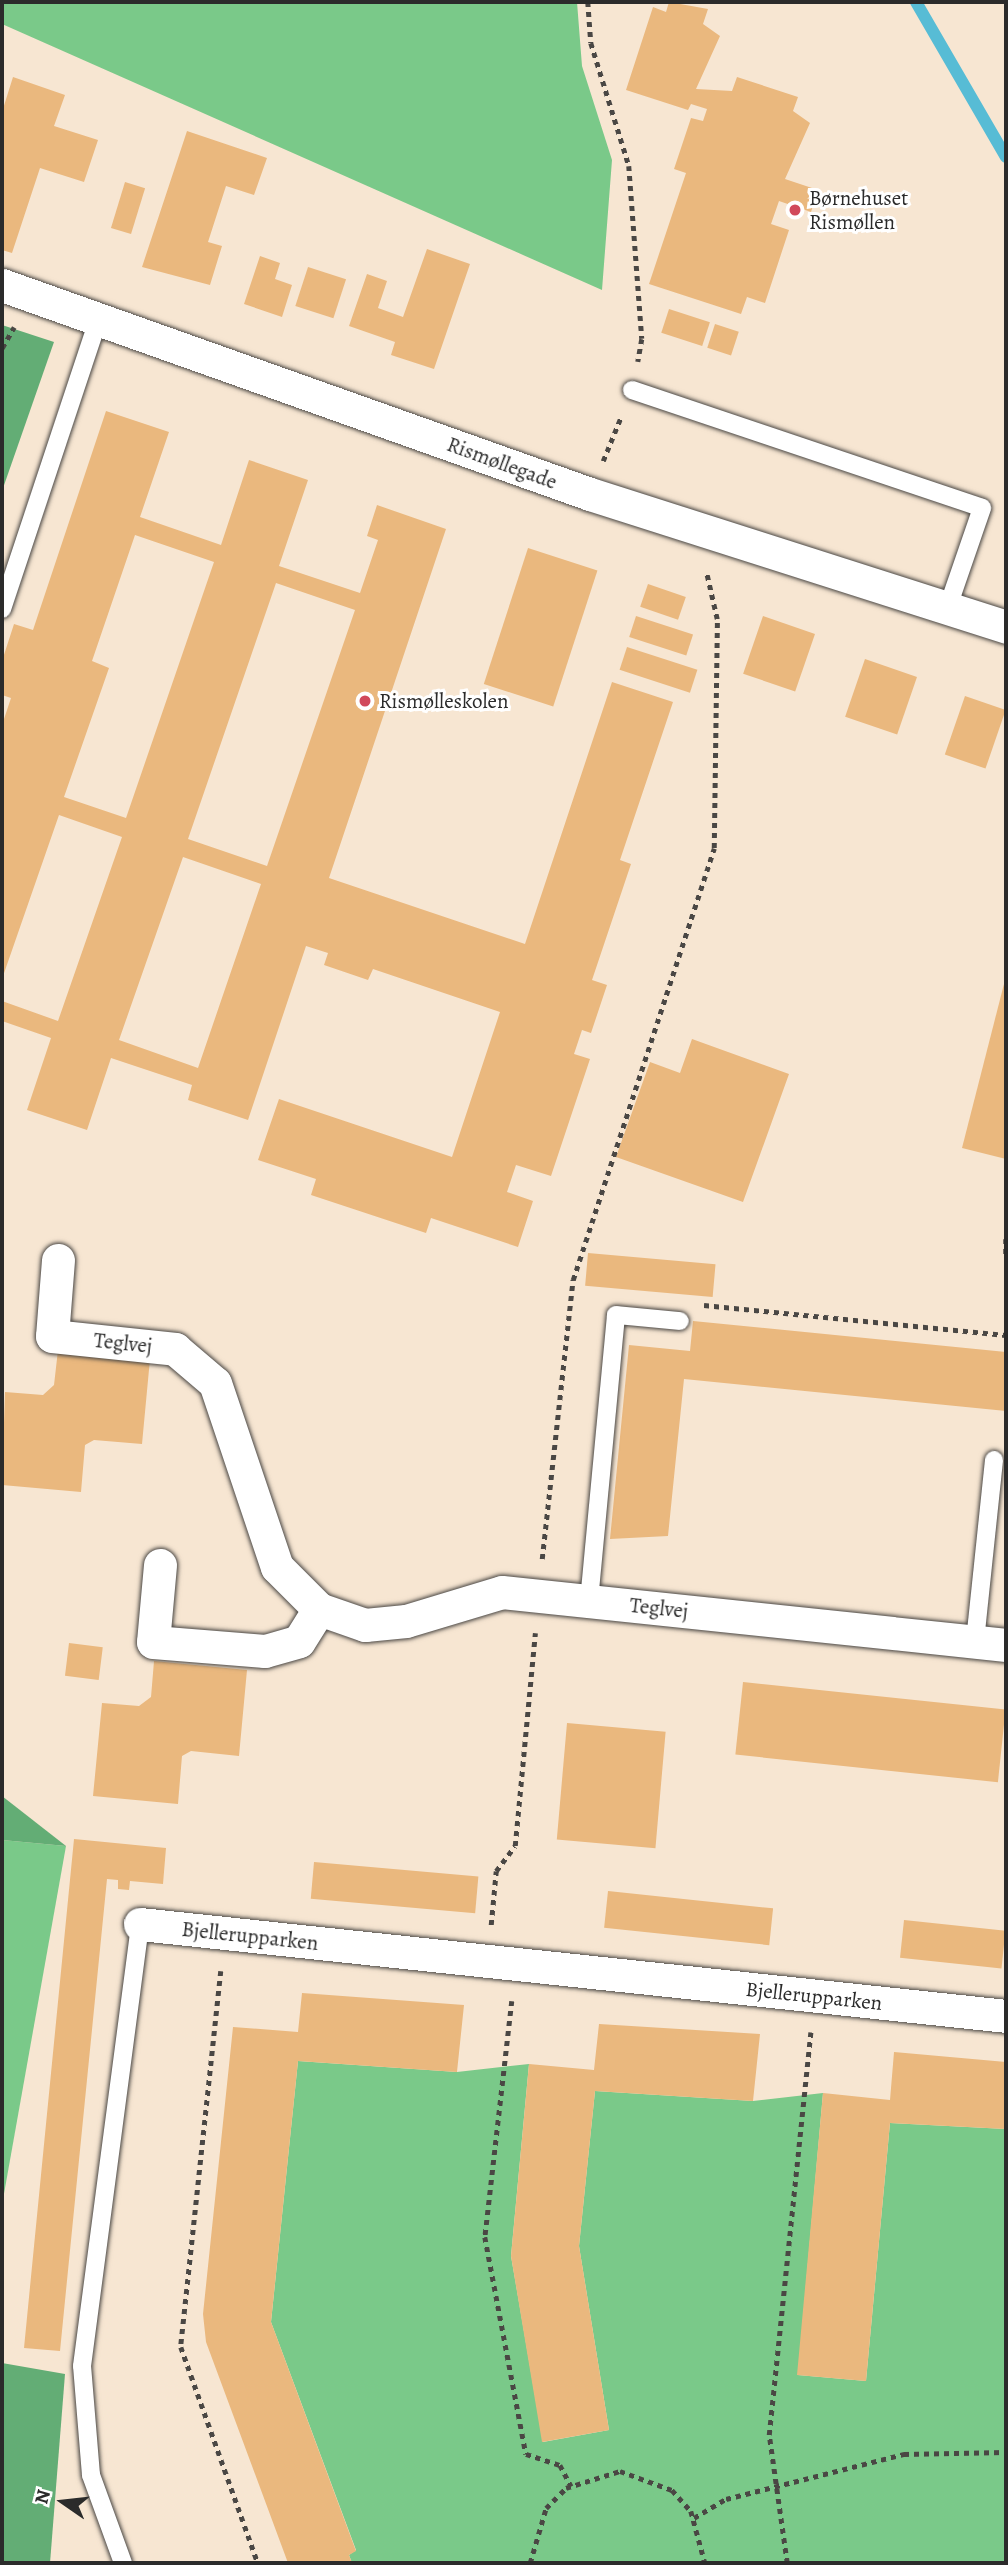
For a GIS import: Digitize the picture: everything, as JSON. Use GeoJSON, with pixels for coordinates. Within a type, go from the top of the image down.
{"type":"FeatureCollection","features":[{"type":"Feature","properties":{"kind":"street","name":"Rismøllegade"},"geometry":{"type":"LineString","coordinates":[[2,285],[590,494],[1006,627]]}},
{"type":"Feature","properties":{"kind":"street","name":"Teglvej"},"geometry":{"type":"LineString","coordinates":[[58,1260],[52,1336],[175,1349],[215,1383],[277,1567],[319,1609],[365,1625],[406,1621],[502,1592],[990,1643]]}},
{"type":"Feature","properties":{"kind":"street"},"geometry":{"type":"LineString","coordinates":[[160,1565],[153,1642],[265,1651],[299,1641],[319,1609]]}},
{"type":"Feature","properties":{"kind":"street","name":"Bjellerupparken"},"geometry":{"type":"LineString","coordinates":[[140,1924],[1006,2017]]}},
{"type":"Feature","properties":{"kind":"lane"},"geometry":{"type":"LineString","coordinates":[[2,609],[99,318]]}},
{"type":"Feature","properties":{"kind":"lane"},"geometry":{"type":"LineString","coordinates":[[632,390],[982,508],[948,607]]}},
{"type":"Feature","properties":{"kind":"lane"},"geometry":{"type":"LineString","coordinates":[[589,1601],[617,1315],[680,1321]]}},
{"type":"Feature","properties":{"kind":"lane"},"geometry":{"type":"LineString","coordinates":[[990,1643],[994,1460]]}},
{"type":"Feature","properties":{"kind":"lane","name":"Bjellerupparken"},"geometry":{"type":"LineString","coordinates":[[123,2563],[91,2475],[82,2367],[140,1924]]}},
{"type":"Feature","properties":{"kind":"path"},"geometry":{"type":"LineString","coordinates":[[588,2],[591,43],[629,166],[642,339],[632,390],[590,494]]}},
{"type":"Feature","properties":{"kind":"path"},"geometry":{"type":"LineString","coordinates":[[571,2486],[560,2465],[526,2454],[485,2237],[502,1963],[496,1871],[515,1846],[538,1596],[573,1280],[714,848],[717,619],[695,526]]}},
{"type":"Feature","properties":{"kind":"path"},"geometry":{"type":"LineString","coordinates":[[1006,1239],[1006,1258]]}},
{"type":"Feature","properties":{"kind":"path"},"geometry":{"type":"LineString","coordinates":[[680,1321],[702,1304],[1006,1335]]}},
{"type":"Feature","properties":{"kind":"path"},"geometry":{"type":"LineString","coordinates":[[225,1933],[181,2347],[258,2563]]}},
{"type":"Feature","properties":{"kind":"path"},"geometry":{"type":"LineString","coordinates":[[787,2563],[769,2435],[814,1996]]}},
{"type":"Feature","properties":{"kind":"path"},"geometry":{"type":"LineString","coordinates":[[694,2518],[726,2499],[904,2454],[1006,2452]]}},
{"type":"Feature","properties":{"kind":"path"},"geometry":{"type":"LineString","coordinates":[[530,2563],[546,2508],[571,2486],[620,2471],[648,2476],[672,2490],[694,2518],[705,2563]]}},
{"type":"Feature","properties":{"kind":"green space"},"geometry":{"type":"Polygon","coordinates":[[[2,2],[577,2],[582,66],[612,160],[602,290],[2,24],[2,2]]]}},
{"type":"Feature","properties":{"kind":"green space"},"geometry":{"type":"Polygon","coordinates":[[[2,325],[54,342],[2,491],[2,325]]]}},
{"type":"Feature","properties":{"kind":"green space"},"geometry":{"type":"Polygon","coordinates":[[[2,1796],[66,1846],[2,1840],[2,1796]]]}},
{"type":"Feature","properties":{"kind":"green space"},"geometry":{"type":"Polygon","coordinates":[[[2,1840],[66,1846],[2,2205],[2,1840]]]}},
{"type":"Feature","properties":{"kind":"green space"},"geometry":{"type":"Polygon","coordinates":[[[298,2061],[457,2072],[529,2064],[511,2256],[543,2442],[609,2430],[579,2246],[595,2091],[753,2101],[823,2093],[798,2375],[866,2381],[890,2123],[1006,2129],[1006,2563],[352,2563],[349,2555],[356,2550],[271,2322],[298,2061]]]}},
{"type":"Feature","properties":{"kind":"green space"},"geometry":{"type":"Polygon","coordinates":[[[2,2363],[65,2374],[50,2563],[2,2563],[2,2363]]]}},
{"type":"Feature","properties":{"kind":"building"},"geometry":{"type":"Polygon","coordinates":[[[669,2],[708,9],[703,24],[720,36],[696,89],[732,91],[737,77],[798,97],[793,111],[810,123],[785,179],[818,190],[811,212],[779,201],[771,224],[789,230],[765,303],[747,297],[741,314],[649,284],[686,173],[674,169],[691,118],[703,121],[707,109],[691,104],[688,110],[626,90],[653,7],[666,12],[669,2]]]}},
{"type":"Feature","properties":{"kind":"building"},"geometry":{"type":"Polygon","coordinates":[[[13,77],[65,95],[54,126],[98,140],[84,182],[40,168],[12,253],[2,250],[2,112],[13,77]]]}},
{"type":"Feature","properties":{"kind":"building"},"geometry":{"type":"Polygon","coordinates":[[[187,131],[267,158],[254,195],[226,186],[208,242],[222,246],[210,285],[142,267],[187,131]]]}},
{"type":"Feature","properties":{"kind":"building"},"geometry":{"type":"Polygon","coordinates":[[[125,182],[145,188],[131,234],[111,228],[125,182]]]}},
{"type":"Feature","properties":{"kind":"building"},"geometry":{"type":"Polygon","coordinates":[[[427,249],[470,264],[434,369],[391,355],[395,342],[349,326],[367,274],[387,281],[378,308],[403,317],[427,249]]]}},
{"type":"Feature","properties":{"kind":"building"},"geometry":{"type":"Polygon","coordinates":[[[260,256],[280,263],[275,279],[292,285],[282,317],[244,304],[260,256]]]}},
{"type":"Feature","properties":{"kind":"building"},"geometry":{"type":"Polygon","coordinates":[[[308,267],[346,279],[333,318],[295,306],[308,267]]]}},
{"type":"Feature","properties":{"kind":"building"},"geometry":{"type":"Polygon","coordinates":[[[669,309],[710,322],[702,346],[661,333],[669,309]]]}},
{"type":"Feature","properties":{"kind":"building"},"geometry":{"type":"Polygon","coordinates":[[[715,324],[739,332],[731,356],[707,348],[715,324]]]}},
{"type":"Feature","properties":{"kind":"building"},"geometry":{"type":"Polygon","coordinates":[[[106,411],[169,432],[140,517],[221,545],[249,460],[308,480],[279,566],[360,593],[378,540],[367,536],[377,505],[446,529],[329,878],[525,944],[612,682],[673,702],[620,860],[631,864],[592,980],[607,985],[591,1033],[582,1030],[574,1054],[590,1059],[551,1176],[516,1165],[507,1192],[533,1201],[518,1247],[431,1218],[426,1233],[311,1195],[316,1179],[258,1160],[279,1099],[452,1157],[500,1012],[373,969],[368,980],[324,965],[328,953],[306,946],[248,1120],[188,1100],[192,1085],[111,1058],[87,1130],[27,1110],[51,1038],[2,1021],[2,1001],[58,1021],[122,837],[59,815],[2,979],[2,725],[11,698],[2,695],[2,661],[14,624],[33,630],[106,411]],[[135,535],[92,661],[109,668],[64,797],[126,818],[214,562],[135,535]],[[276,583],[188,839],[267,866],[355,610],[276,583]],[[183,857],[119,1040],[198,1068],[261,884],[183,857]]]}},
{"type":"Feature","properties":{"kind":"building"},"geometry":{"type":"Polygon","coordinates":[[[528,548],[597,571],[553,707],[484,684],[528,548]]]}},
{"type":"Feature","properties":{"kind":"building"},"geometry":{"type":"Polygon","coordinates":[[[648,584],[686,597],[678,620],[640,607],[648,584]]]}},
{"type":"Feature","properties":{"kind":"building"},"geometry":{"type":"Polygon","coordinates":[[[636,616],[693,635],[686,655],[629,637],[636,616]]]}},
{"type":"Feature","properties":{"kind":"building"},"geometry":{"type":"Polygon","coordinates":[[[763,616],[815,634],[795,692],[743,674],[763,616]]]}},
{"type":"Feature","properties":{"kind":"building"},"geometry":{"type":"Polygon","coordinates":[[[627,647],[697,670],[690,693],[620,670],[627,647]]]}},
{"type":"Feature","properties":{"kind":"building"},"geometry":{"type":"Polygon","coordinates":[[[865,659],[917,677],[897,735],[845,717],[865,659]]]}},
{"type":"Feature","properties":{"kind":"building"},"geometry":{"type":"Polygon","coordinates":[[[965,696],[1006,710],[985,769],[945,755],[965,696]]]}},
{"type":"Feature","properties":{"kind":"building"},"geometry":{"type":"Polygon","coordinates":[[[1006,980],[1006,1159],[962,1148],[1006,980]]]}},
{"type":"Feature","properties":{"kind":"building"},"geometry":{"type":"Polygon","coordinates":[[[692,1039],[789,1074],[743,1202],[616,1157],[650,1062],[680,1073],[692,1039]]]}},
{"type":"Feature","properties":{"kind":"building"},"geometry":{"type":"Polygon","coordinates":[[[588,1253],[716,1264],[713,1297],[585,1286],[588,1253]]]}},
{"type":"Feature","properties":{"kind":"building"},"geometry":{"type":"Polygon","coordinates":[[[693,1321],[1006,1352],[1006,1411],[684,1379],[668,1536],[610,1539],[629,1345],[690,1351],[693,1321]]]}},
{"type":"Feature","properties":{"kind":"building"},"geometry":{"type":"Polygon","coordinates":[[[58,1350],[150,1359],[142,1444],[94,1440],[85,1445],[81,1492],[2,1485],[5,1392],[43,1395],[54,1385],[58,1350]]]}},
{"type":"Feature","properties":{"kind":"building"},"geometry":{"type":"Polygon","coordinates":[[[69,1643],[103,1647],[99,1680],[65,1676],[69,1643]]]}},
{"type":"Feature","properties":{"kind":"building"},"geometry":{"type":"Polygon","coordinates":[[[154,1661],[247,1670],[239,1756],[191,1751],[182,1756],[178,1804],[93,1796],[102,1703],[139,1706],[151,1697],[154,1661]]]}},
{"type":"Feature","properties":{"kind":"building"},"geometry":{"type":"Polygon","coordinates":[[[743,1682],[1006,1710],[998,1782],[735,1755],[743,1682]]]}},
{"type":"Feature","properties":{"kind":"building"},"geometry":{"type":"Polygon","coordinates":[[[567,1723],[666,1732],[655,1848],[557,1840],[567,1723]]]}},
{"type":"Feature","properties":{"kind":"building"},"geometry":{"type":"Polygon","coordinates":[[[74,1839],[166,1848],[163,1884],[130,1881],[129,1890],[118,1889],[118,1880],[107,1879],[60,2351],[24,2348],[74,1839]]]}},
{"type":"Feature","properties":{"kind":"building"},"geometry":{"type":"Polygon","coordinates":[[[314,1862],[478,1876],[475,1913],[311,1899],[314,1862]]]}},
{"type":"Feature","properties":{"kind":"building"},"geometry":{"type":"Polygon","coordinates":[[[608,1891],[773,1908],[769,1945],[604,1928],[608,1891]]]}},
{"type":"Feature","properties":{"kind":"building"},"geometry":{"type":"Polygon","coordinates":[[[904,1920],[1005,1931],[1001,1968],[900,1958],[904,1920]]]}},
{"type":"Feature","properties":{"kind":"building"},"geometry":{"type":"Polygon","coordinates":[[[302,1993],[464,2005],[457,2072],[298,2061],[271,2322],[356,2551],[349,2555],[352,2563],[288,2563],[206,2342],[203,2314],[233,2027],[298,2032],[302,1993]]]}},
{"type":"Feature","properties":{"kind":"building"},"geometry":{"type":"Polygon","coordinates":[[[599,2024],[760,2034],[753,2101],[595,2091],[579,2246],[609,2430],[542,2442],[511,2256],[529,2064],[594,2070],[599,2024]]]}},
{"type":"Feature","properties":{"kind":"building"},"geometry":{"type":"Polygon","coordinates":[[[894,2052],[1006,2062],[1006,2129],[890,2123],[866,2381],[797,2375],[823,2093],[890,2100],[894,2052]]]}},
{"type":"Feature","properties":{"kind":"waterway"},"geometry":{"type":"LineString","coordinates":[[916,2],[1006,157]]}},
{"type":"Feature","properties":{"kind":"place","name":"Børnehuset Rismøllen"},"geometry":{"type":"Point","coordinates":[795,210]}},
{"type":"Feature","properties":{"kind":"place","name":"Rismølleskolen"},"geometry":{"type":"Point","coordinates":[365,701]}}]}
